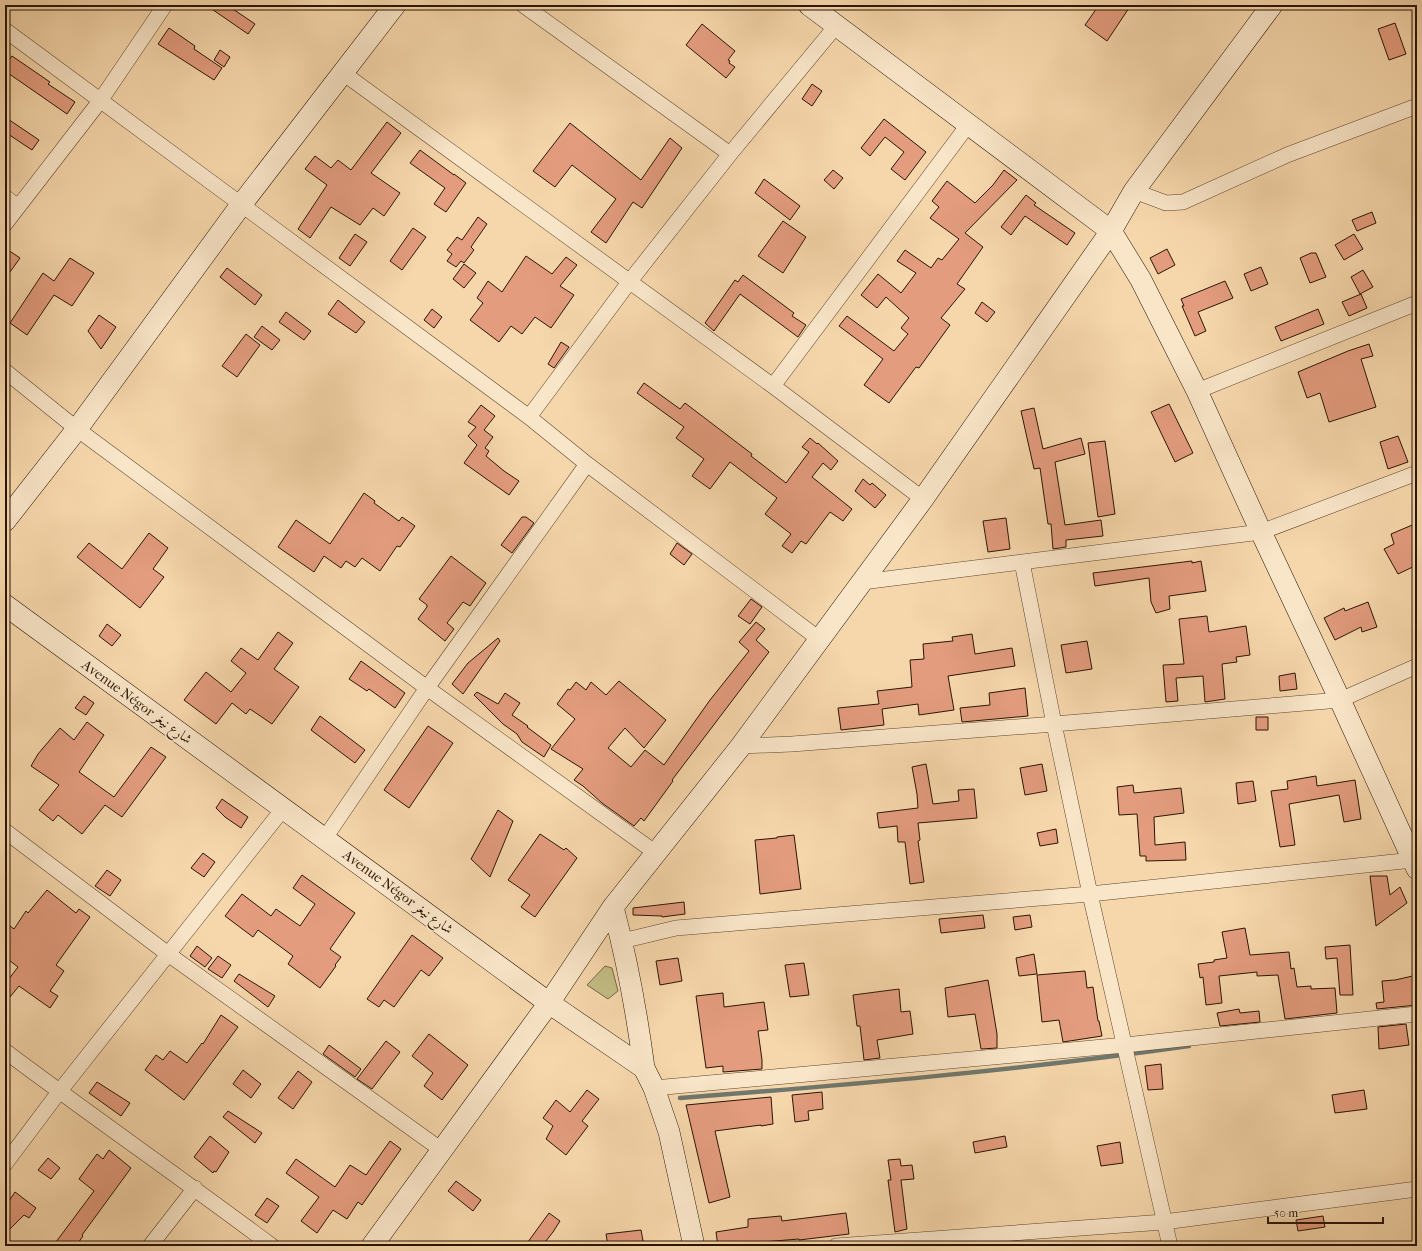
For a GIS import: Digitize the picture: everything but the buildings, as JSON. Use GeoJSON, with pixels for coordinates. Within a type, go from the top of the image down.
{"type":"FeatureCollection","features":[{"type":"Feature","properties":{"kind":"street"},"geometry":{"type":"LineString","coordinates":[[5,224],[100,101],[165,5]]}},
{"type":"Feature","properties":{"kind":"street"},"geometry":{"type":"LineString","coordinates":[[5,520],[77,429],[241,205],[395,5]]}},
{"type":"Feature","properties":{"kind":"street"},"geometry":{"type":"LineString","coordinates":[[523,5],[730,154]]}},
{"type":"Feature","properties":{"kind":"street"},"geometry":{"type":"LineString","coordinates":[[622,941],[676,928],[1090,894],[1416,862],[1261,532],[1197,391],[1141,280],[1111,230],[968,125],[809,5]]}},
{"type":"Feature","properties":{"kind":"street"},"geometry":{"type":"LineString","coordinates":[[372,1246],[549,1003],[613,908],[741,746],[923,499],[1111,230],[1134,191],[1272,5]]}},
{"type":"Feature","properties":{"kind":"street"},"geometry":{"type":"LineString","coordinates":[[529,417],[630,281],[730,154],[836,26]]}},
{"type":"Feature","properties":{"kind":"street"},"geometry":{"type":"LineString","coordinates":[[5,30],[529,417],[587,464],[819,639]]}},
{"type":"Feature","properties":{"kind":"street"},"geometry":{"type":"LineString","coordinates":[[343,73],[773,386],[923,499]]}},
{"type":"Feature","properties":{"kind":"street"},"geometry":{"type":"LineString","coordinates":[[1134,191],[1166,203],[1183,202],[1287,155],[1417,106]]}},
{"type":"Feature","properties":{"kind":"street"},"geometry":{"type":"LineString","coordinates":[[773,386],[968,125]]}},
{"type":"Feature","properties":{"kind":"street"},"geometry":{"type":"LineString","coordinates":[[5,197],[18,207]]}},
{"type":"Feature","properties":{"kind":"street"},"geometry":{"type":"LineString","coordinates":[[1197,391],[1417,304]]}},
{"type":"Feature","properties":{"kind":"street"},"geometry":{"type":"LineString","coordinates":[[5,371],[77,429],[427,688],[656,853]]}},
{"type":"Feature","properties":{"kind":"street"},"geometry":{"type":"LineString","coordinates":[[325,838],[427,688],[587,464]]}},
{"type":"Feature","properties":{"kind":"street"},"geometry":{"type":"LineString","coordinates":[[862,582],[1261,532],[1417,472]]}},
{"type":"Feature","properties":{"kind":"street"},"geometry":{"type":"LineString","coordinates":[[1022,562],[1090,894],[1170,1246]]}},
{"type":"Feature","properties":{"kind":"street","name":"Avenue Négor شارع نيغر"},"geometry":{"type":"LineString","coordinates":[[5,605],[549,1003],[644,1068],[654,1088],[669,1132],[694,1246]]}},
{"type":"Feature","properties":{"kind":"street"},"geometry":{"type":"LineString","coordinates":[[741,746],[792,744],[1054,724],[1340,700],[1417,666]]}},
{"type":"Feature","properties":{"kind":"street"},"geometry":{"type":"LineString","coordinates":[[5,1164],[59,1092],[283,809]]}},
{"type":"Feature","properties":{"kind":"street"},"geometry":{"type":"LineString","coordinates":[[5,831],[168,954],[442,1151]]}},
{"type":"Feature","properties":{"kind":"street"},"geometry":{"type":"LineString","coordinates":[[613,908],[622,941],[638,1024],[644,1068]]}},
{"type":"Feature","properties":{"kind":"street"},"geometry":{"type":"LineString","coordinates":[[654,1088],[1125,1045],[1417,1014]]}},
{"type":"Feature","properties":{"kind":"street"},"geometry":{"type":"LineString","coordinates":[[5,1051],[59,1092],[194,1188],[272,1246]]}},
{"type":"Feature","properties":{"kind":"street"},"geometry":{"type":"LineString","coordinates":[[150,1246],[194,1188]]}},
{"type":"Feature","properties":{"kind":"street"},"geometry":{"type":"LineString","coordinates":[[836,1246],[1164,1222],[1417,1189]]}},
{"type":"Feature","properties":{"kind":"shaded area"},"geometry":{"type":"Polygon","coordinates":[[[605,966],[612,968],[618,991],[608,999],[587,985],[605,966]]]}},
{"type":"Feature","properties":{"kind":"waterway"},"geometry":{"type":"LineString","coordinates":[[680,1098],[999,1070],[1189,1046]]}}]}
